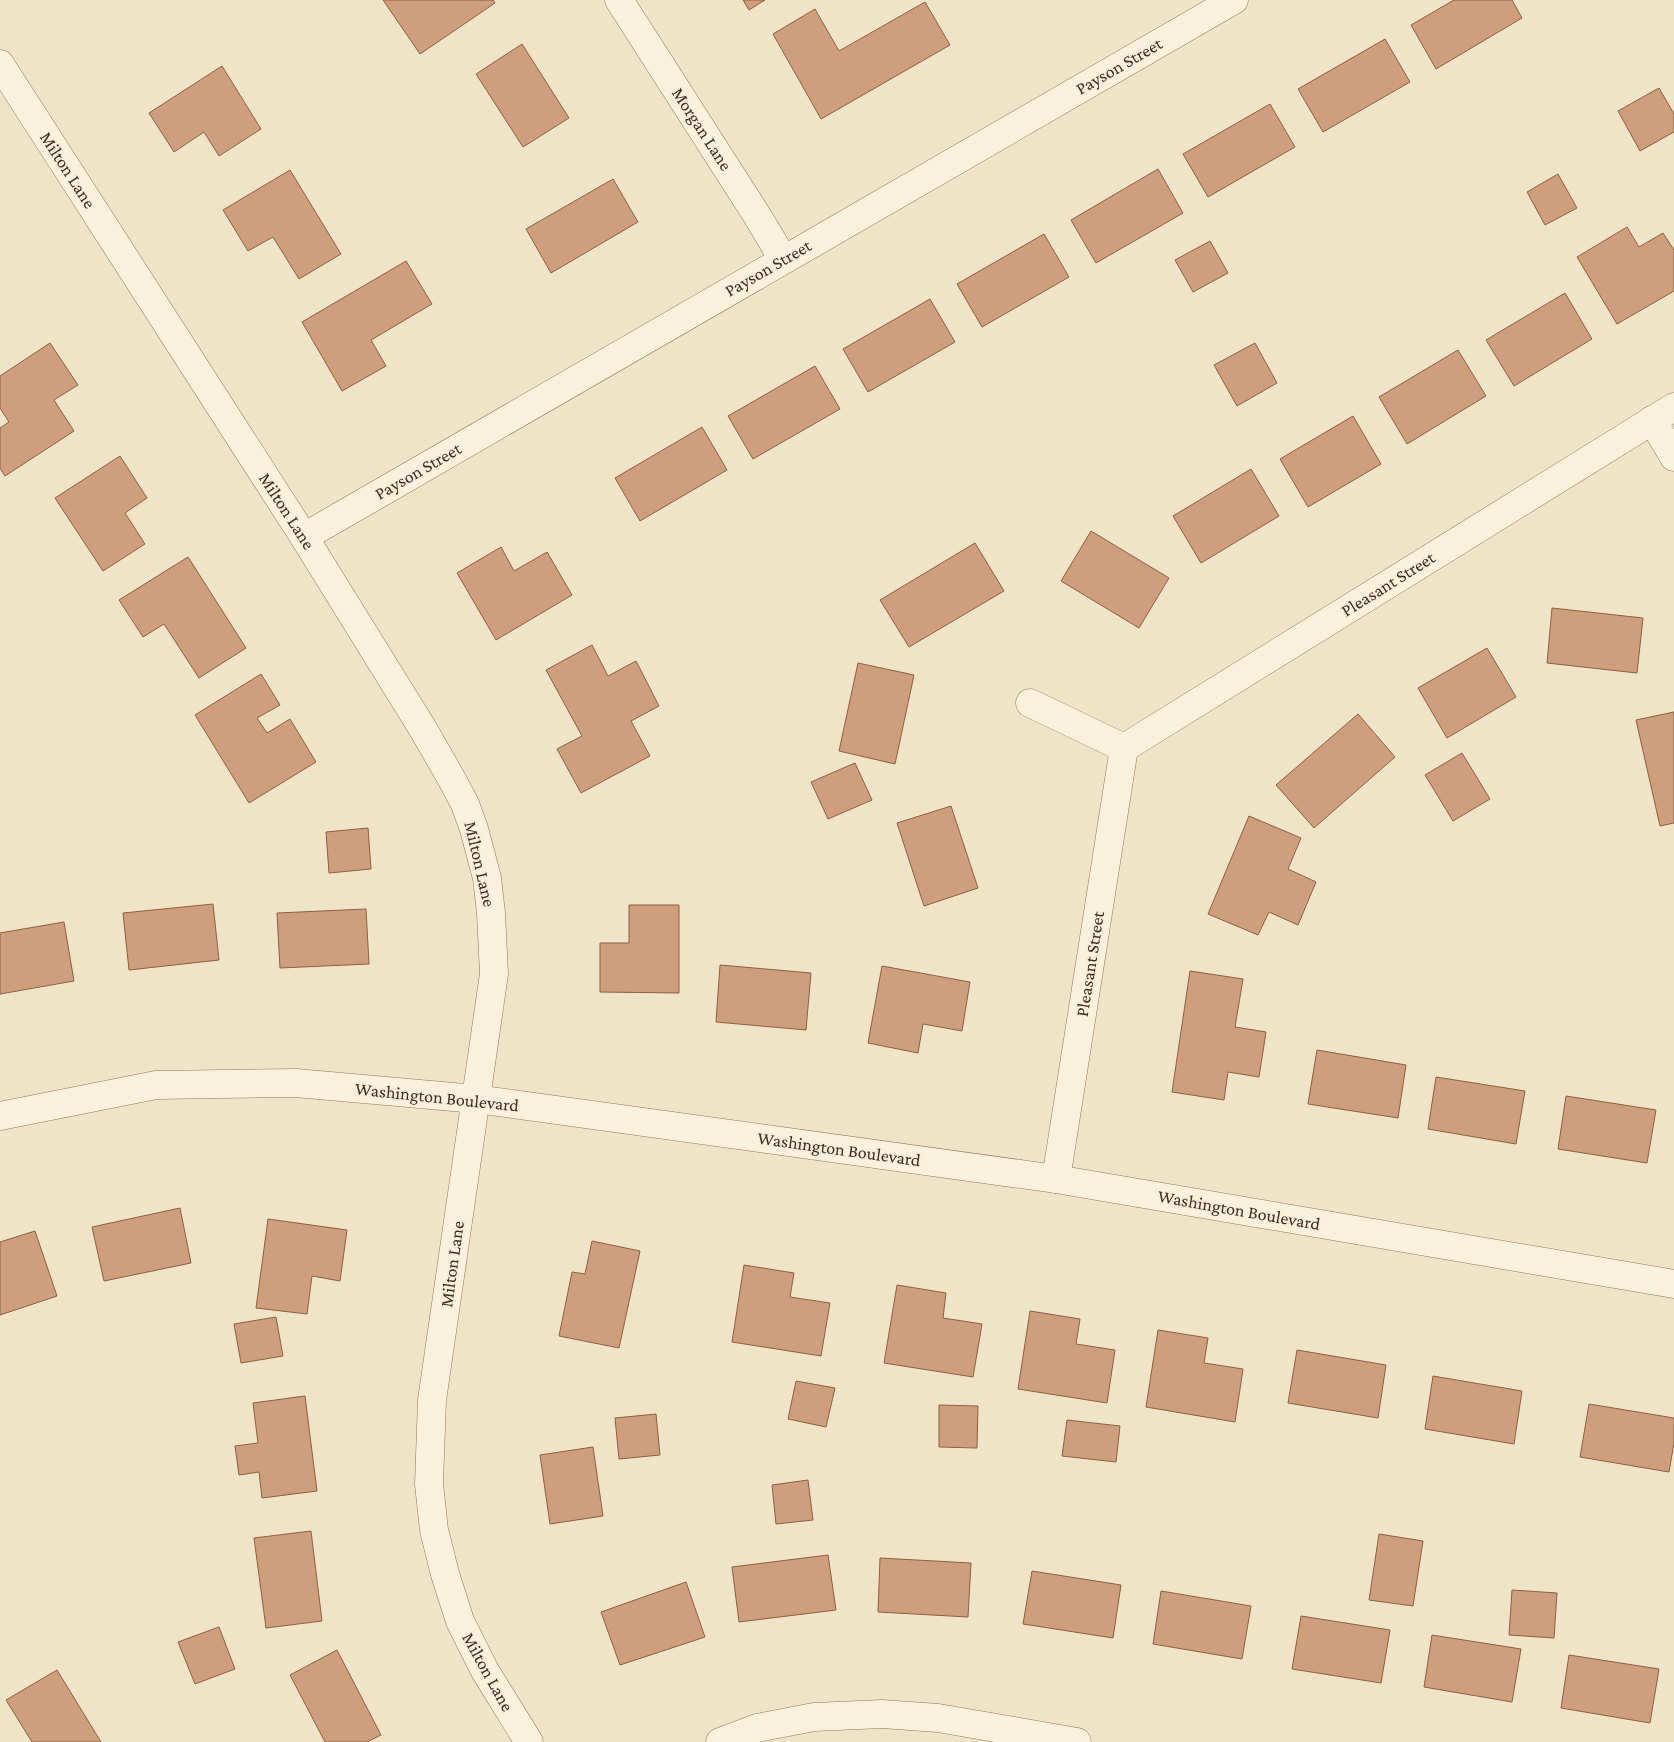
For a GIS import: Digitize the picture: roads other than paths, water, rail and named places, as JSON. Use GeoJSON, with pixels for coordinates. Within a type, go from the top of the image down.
{"type":"FeatureCollection","features":[{"type":"Feature","properties":{"kind":"street","name":"Morgan Lane"},"geometry":{"type":"LineString","coordinates":[[619,0],[783,259]]}},
{"type":"Feature","properties":{"kind":"street","name":"Payson Street"},"geometry":{"type":"LineString","coordinates":[[304,537],[1234,0]]}},
{"type":"Feature","properties":{"kind":"street","name":"Milton Lane"},"geometry":{"type":"LineString","coordinates":[[0,64],[304,537],[423,728],[465,804],[474,828],[487,878],[491,912],[494,974],[432,1400],[429,1484],[434,1530],[445,1574],[460,1621],[484,1671],[529,1742]]}},
{"type":"Feature","properties":{"kind":"street","name":"Pleasant Street"},"geometry":{"type":"LineString","coordinates":[[1056,1179],[1124,748],[1663,413],[1674,457]]}},
{"type":"Feature","properties":{"kind":"street"},"geometry":{"type":"LineString","coordinates":[[1030,703],[1124,748]]}},
{"type":"Feature","properties":{"kind":"street","name":"Washington Boulevard"},"geometry":{"type":"LineString","coordinates":[[0,1116],[156,1085],[296,1083],[476,1099],[1056,1179],[1674,1284]]}},
{"type":"Feature","properties":{"kind":"street"},"geometry":{"type":"LineString","coordinates":[[720,1742],[757,1728],[814,1717],[882,1714],[938,1718],[1077,1742]]}}]}
